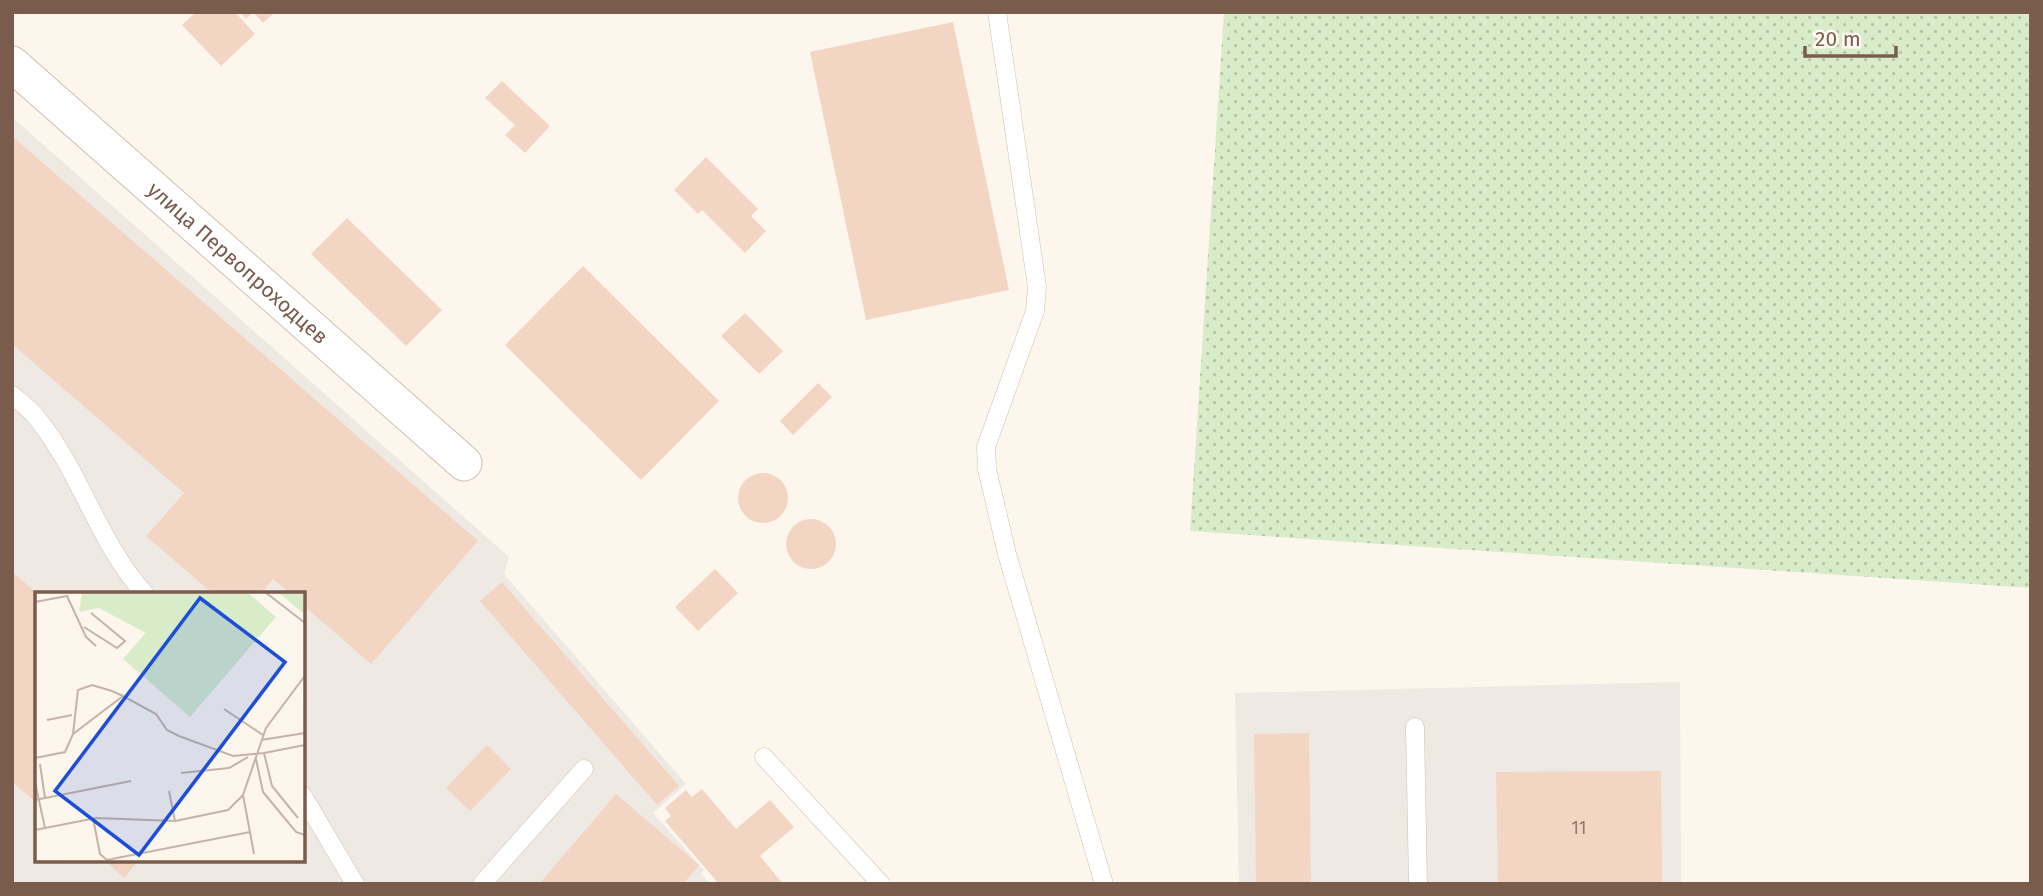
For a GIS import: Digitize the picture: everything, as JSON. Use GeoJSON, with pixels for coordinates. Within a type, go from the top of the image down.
{"type":"FeatureCollection","features":[{"type":"Feature","properties":{"kind":"street","name":"улица Первопроходцев"},"geometry":{"type":"LineString","coordinates":[[12,64],[464,463]]}},
{"type":"Feature","properties":{"kind":"lane"},"geometry":{"type":"LineString","coordinates":[[997,12],[1037,287],[1035,311],[986,447],[987,469],[1007,554],[1104,884]]}},
{"type":"Feature","properties":{"kind":"lane"},"geometry":{"type":"LineString","coordinates":[[12,395],[35,415],[54,442],[111,547],[143,592]]}},
{"type":"Feature","properties":{"kind":"lane"},"geometry":{"type":"LineString","coordinates":[[1415,727],[1418,884]]}},
{"type":"Feature","properties":{"kind":"lane"},"geometry":{"type":"LineString","coordinates":[[764,757],[881,884]]}},
{"type":"Feature","properties":{"kind":"lane"},"geometry":{"type":"LineString","coordinates":[[482,884],[584,769]]}},
{"type":"Feature","properties":{"kind":"lane"},"geometry":{"type":"LineString","coordinates":[[304,798],[355,884]]}},
{"type":"Feature","properties":{"kind":"shaded area"},"geometry":{"type":"Polygon","coordinates":[[[12,117],[509,557],[504,574],[686,784],[653,813],[704,870],[701,873],[710,884],[12,884],[12,117]]]}},
{"type":"Feature","properties":{"kind":"shaded area"},"geometry":{"type":"Polygon","coordinates":[[[1680,682],[1681,884],[1239,884],[1235,693],[1680,682]]]}},
{"type":"Feature","properties":{"kind":"green space"},"geometry":{"type":"Polygon","coordinates":[[[1224,12],[2031,12],[2031,588],[1190,531],[1224,12]]]}},
{"type":"Feature","properties":{"kind":"building"},"geometry":{"type":"Polygon","coordinates":[[[196,12],[235,12],[255,34],[221,66],[182,25],[196,12]]]}},
{"type":"Feature","properties":{"kind":"building"},"geometry":{"type":"Polygon","coordinates":[[[240,12],[253,12],[246,19],[240,12]]]}},
{"type":"Feature","properties":{"kind":"building"},"geometry":{"type":"Polygon","coordinates":[[[253,12],[275,12],[263,23],[253,12]]]}},
{"type":"Feature","properties":{"kind":"building"},"geometry":{"type":"Polygon","coordinates":[[[953,22],[1009,290],[866,320],[810,52],[953,22]]]}},
{"type":"Feature","properties":{"kind":"building"},"geometry":{"type":"Polygon","coordinates":[[[502,81],[550,126],[525,153],[505,135],[515,125],[485,98],[502,81]]]}},
{"type":"Feature","properties":{"kind":"building"},"geometry":{"type":"Polygon","coordinates":[[[12,136],[478,541],[371,664],[304,606],[304,592],[288,592],[273,579],[262,592],[211,592],[146,536],[184,493],[12,344],[12,136]]]}},
{"type":"Feature","properties":{"kind":"building"},"geometry":{"type":"Polygon","coordinates":[[[706,157],[758,209],[751,216],[766,231],[745,253],[702,210],[698,214],[674,190],[706,157]]]}},
{"type":"Feature","properties":{"kind":"building"},"geometry":{"type":"Polygon","coordinates":[[[347,218],[442,310],[406,346],[311,254],[347,218]]]}},
{"type":"Feature","properties":{"kind":"building"},"geometry":{"type":"Polygon","coordinates":[[[583,266],[719,401],[641,480],[505,345],[583,266]]]}},
{"type":"Feature","properties":{"kind":"building"},"geometry":{"type":"Polygon","coordinates":[[[745,313],[783,351],[759,374],[721,336],[745,313]]]}},
{"type":"Feature","properties":{"kind":"building"},"geometry":{"type":"Polygon","coordinates":[[[818,383],[832,397],[793,435],[780,421],[818,383]]]}},
{"type":"Feature","properties":{"kind":"building"},"geometry":{"type":"Polygon","coordinates":[[[763,473],[781,480],[788,498],[781,516],[763,523],[745,516],[738,498],[745,480],[763,473]]]}},
{"type":"Feature","properties":{"kind":"building"},"geometry":{"type":"Polygon","coordinates":[[[811,519],[829,526],[836,544],[829,562],[811,569],[793,562],[786,544],[793,526],[811,519]]]}},
{"type":"Feature","properties":{"kind":"building"},"geometry":{"type":"Polygon","coordinates":[[[715,569],[738,593],[698,631],[675,607],[715,569]]]}},
{"type":"Feature","properties":{"kind":"building"},"geometry":{"type":"Polygon","coordinates":[[[12,572],[36,592],[35,801],[12,782],[12,572]]]}},
{"type":"Feature","properties":{"kind":"building"},"geometry":{"type":"Polygon","coordinates":[[[502,582],[679,786],[657,805],[480,601],[502,582]]]}},
{"type":"Feature","properties":{"kind":"building"},"geometry":{"type":"Polygon","coordinates":[[[1309,733],[1311,884],[1256,884],[1254,734],[1309,733]]]}},
{"type":"Feature","properties":{"kind":"building"},"geometry":{"type":"Polygon","coordinates":[[[487,745],[511,769],[470,811],[446,788],[487,745]]]}},
{"type":"Feature","properties":{"kind":"building"},"geometry":{"type":"Polygon","coordinates":[[[1661,771],[1662,884],[1498,884],[1496,772],[1661,771]]]}},
{"type":"Feature","properties":{"kind":"building"},"geometry":{"type":"Polygon","coordinates":[[[702,789],[736,829],[770,800],[794,827],[760,856],[783,884],[719,884],[665,821],[671,816],[665,808],[686,790],[692,797],[702,789]]]}},
{"type":"Feature","properties":{"kind":"building"},"geometry":{"type":"Polygon","coordinates":[[[616,794],[699,865],[683,884],[539,884],[616,794]]]}},
{"type":"Feature","properties":{"kind":"building"},"geometry":{"type":"Polygon","coordinates":[[[105,861],[138,861],[124,878],[105,861]]]}}]}
